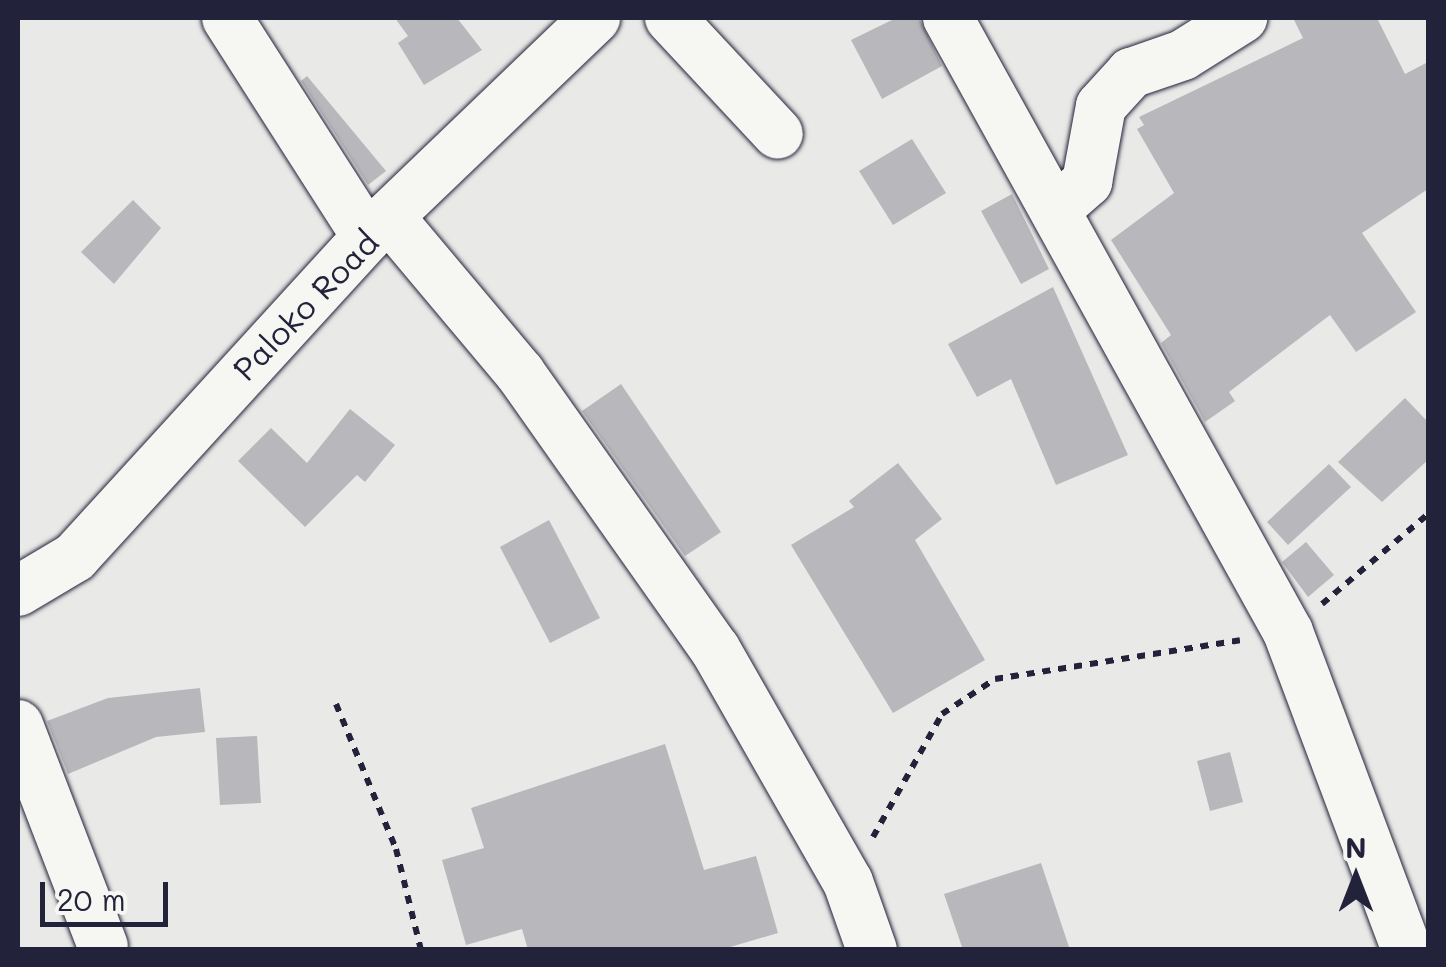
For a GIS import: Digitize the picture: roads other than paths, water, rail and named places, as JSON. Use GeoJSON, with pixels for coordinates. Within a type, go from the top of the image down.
{"type":"FeatureCollection","features":[{"type":"Feature","properties":{"kind":"street"},"geometry":{"type":"LineString","coordinates":[[226,18],[378,227],[520,373],[715,649],[848,882],[872,950]]}},
{"type":"Feature","properties":{"kind":"street","name":"Paloko Road"},"geometry":{"type":"LineString","coordinates":[[18,591],[75,557],[378,227],[595,18]]}},
{"type":"Feature","properties":{"kind":"street"},"geometry":{"type":"LineString","coordinates":[[670,18],[778,134]]}},
{"type":"Feature","properties":{"kind":"street"},"geometry":{"type":"LineString","coordinates":[[948,18],[1288,632],[1407,950]]}},
{"type":"Feature","properties":{"kind":"street"},"geometry":{"type":"LineString","coordinates":[[1055,210],[1087,182],[1101,106],[1131,73],[1183,55],[1242,18]]}},
{"type":"Feature","properties":{"kind":"street"},"geometry":{"type":"LineString","coordinates":[[18,726],[102,946]]}}]}
